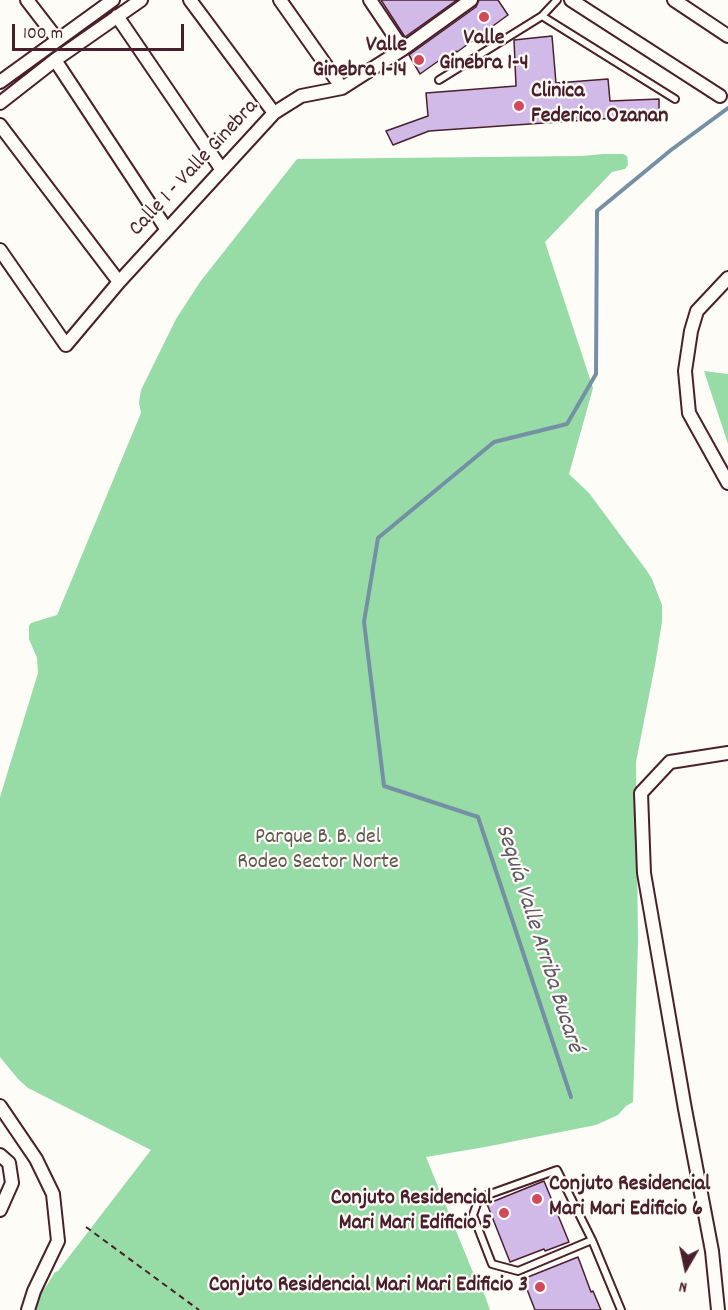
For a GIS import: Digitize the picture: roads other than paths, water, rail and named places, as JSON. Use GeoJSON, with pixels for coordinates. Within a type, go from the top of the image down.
{"type":"FeatureCollection","features":[{"type":"Feature","properties":{"kind":"street"},"geometry":{"type":"LineString","coordinates":[[27,0],[57,39]]}},
{"type":"Feature","properties":{"kind":"street"},"geometry":{"type":"LineString","coordinates":[[0,82],[113,0]]}},
{"type":"Feature","properties":{"kind":"street"},"geometry":{"type":"LineString","coordinates":[[0,103],[55,60],[141,0]]}},
{"type":"Feature","properties":{"kind":"street"},"geometry":{"type":"LineString","coordinates":[[189,0],[274,113]]}},
{"type":"Feature","properties":{"kind":"street"},"geometry":{"type":"LineString","coordinates":[[280,0],[342,88]]}},
{"type":"Feature","properties":{"kind":"street"},"geometry":{"type":"LineString","coordinates":[[370,0],[403,49]]}},
{"type":"Feature","properties":{"kind":"street","name":"Calle 1 - Valle Ginebra"},"geometry":{"type":"LineString","coordinates":[[4,266],[66,345],[119,282],[274,113],[301,96],[342,88],[403,49],[471,0]]}},
{"type":"Feature","properties":{"kind":"street"},"geometry":{"type":"LineString","coordinates":[[570,0],[720,96]]}},
{"type":"Feature","properties":{"kind":"street"},"geometry":{"type":"LineString","coordinates":[[674,0],[728,36]]}},
{"type":"Feature","properties":{"kind":"street"},"geometry":{"type":"LineString","coordinates":[[117,16],[222,170]]}},
{"type":"Feature","properties":{"kind":"street"},"geometry":{"type":"LineString","coordinates":[[55,60],[167,230]]}},
{"type":"Feature","properties":{"kind":"street"},"geometry":{"type":"LineString","coordinates":[[0,124],[119,282]]}},
{"type":"Feature","properties":{"kind":"street"},"geometry":{"type":"LineString","coordinates":[[0,250],[4,266]]}},
{"type":"Feature","properties":{"kind":"street"},"geometry":{"type":"LineString","coordinates":[[728,278],[697,311],[691,331],[685,371],[689,413],[728,483]]}},
{"type":"Feature","properties":{"kind":"street"},"geometry":{"type":"LineString","coordinates":[[718,1310],[712,1251],[644,873],[641,793],[670,762],[728,753]]}},
{"type":"Feature","properties":{"kind":"street"},"geometry":{"type":"LineString","coordinates":[[0,1106],[36,1159],[53,1194],[58,1241],[34,1291],[28,1310]]}},
{"type":"Feature","properties":{"kind":"street"},"geometry":{"type":"LineString","coordinates":[[0,1155],[9,1163],[12,1183],[0,1210]]}},
{"type":"Feature","properties":{"kind":"lane"},"geometry":{"type":"LineString","coordinates":[[439,81],[542,16],[557,0]]}},
{"type":"Feature","properties":{"kind":"lane"},"geometry":{"type":"LineString","coordinates":[[542,16],[675,99]]}},
{"type":"Feature","properties":{"kind":"lane"},"geometry":{"type":"LineString","coordinates":[[592,1240],[518,1271],[492,1264],[473,1215],[479,1198],[557,1170],[592,1240],[621,1310]]}},
{"type":"Feature","properties":{"kind":"waterway","name":"Sequía Valle Arriba Bucaré"},"geometry":{"type":"LineString","coordinates":[[571,1097],[478,817],[384,786],[364,622],[378,538],[494,442],[567,424],[596,374],[597,211],[671,150],[728,108]]}},
{"type":"Feature","properties":{"kind":"place","name":"Valle Ginebra 1-4"},"geometry":{"type":"Point","coordinates":[484,17]}},
{"type":"Feature","properties":{"kind":"place","name":"Valle Ginebra 1-14"},"geometry":{"type":"Point","coordinates":[419,60]}},
{"type":"Feature","properties":{"kind":"place","name":"Clinica Federico Ozanan"},"geometry":{"type":"Point","coordinates":[519,106]}},
{"type":"Feature","properties":{"kind":"place","name":"Conjuto Residencial Mari Mari Edificio 6"},"geometry":{"type":"Point","coordinates":[537,1199]}},
{"type":"Feature","properties":{"kind":"place","name":"Conjuto Residencial Mari Mari Edificio 5"},"geometry":{"type":"Point","coordinates":[504,1213]}},
{"type":"Feature","properties":{"kind":"place","name":"Conjuto Residencial Mari Mari Edificio 3"},"geometry":{"type":"Point","coordinates":[540,1287]}},
{"type":"Feature","properties":{"kind":"park label","name":"Parque B. B. del Rodeo Sector Norte"},"geometry":{"type":"Point","coordinates":[318,852]}}]}
